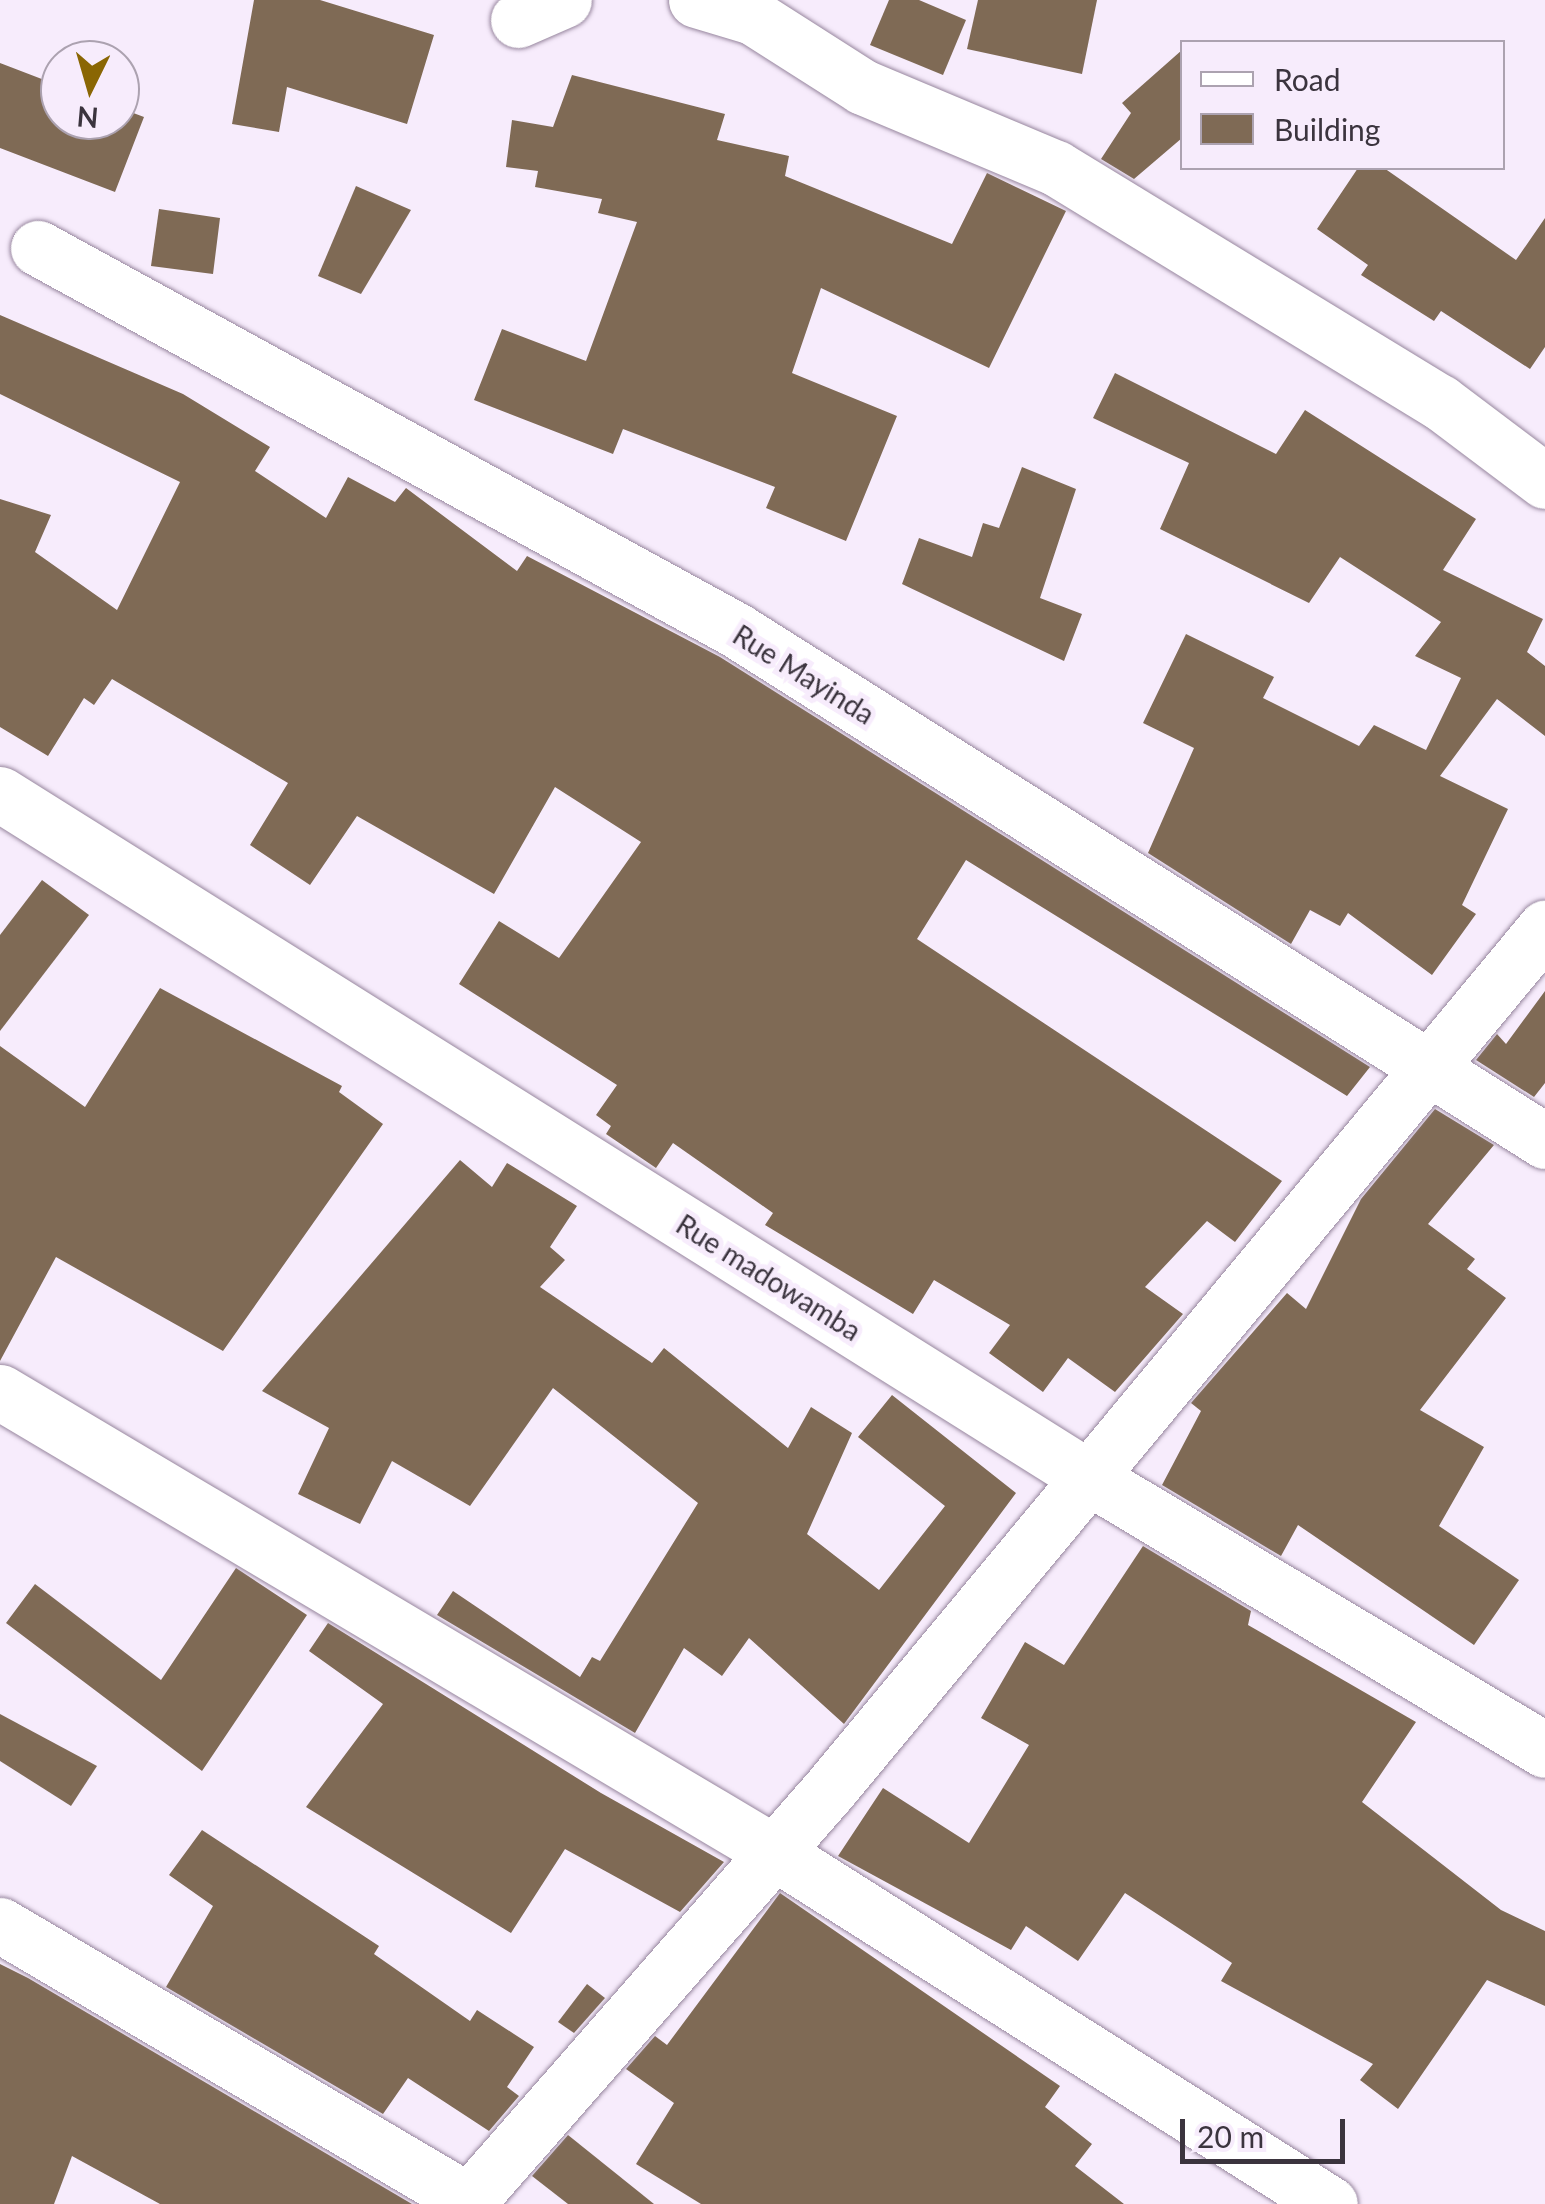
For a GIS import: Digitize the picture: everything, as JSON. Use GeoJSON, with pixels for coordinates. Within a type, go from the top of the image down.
{"type":"FeatureCollection","features":[{"type":"Feature","properties":{"kind":"street"},"geometry":{"type":"LineString","coordinates":[[696,0],[752,18],[864,87],[1056,168],[1440,402],[1545,481]]}},
{"type":"Feature","properties":{"kind":"street","name":"Rue Mayinda"},"geometry":{"type":"LineString","coordinates":[[38,248],[736,630],[1545,1141]]}},
{"type":"Feature","properties":{"kind":"street","name":"Rue madowamba"},"geometry":{"type":"LineString","coordinates":[[0,794],[1088,1476],[1545,1750]]}},
{"type":"Feature","properties":{"kind":"street"},"geometry":{"type":"LineString","coordinates":[[0,1924],[469,2203],[772,1852],[1545,928]]}},
{"type":"Feature","properties":{"kind":"street"},"geometry":{"type":"LineString","coordinates":[[0,1392],[772,1852],[1330,2204]]}},
{"type":"Feature","properties":{"kind":"building"},"geometry":{"type":"Polygon","coordinates":[[[254,0],[320,0],[434,35],[407,124],[287,87],[279,132],[232,124],[254,0]]]}},
{"type":"Feature","properties":{"kind":"building"},"geometry":{"type":"Polygon","coordinates":[[[889,0],[919,0],[966,20],[943,75],[870,45],[889,0]]]}},
{"type":"Feature","properties":{"kind":"building"},"geometry":{"type":"Polygon","coordinates":[[[978,0],[1097,0],[1082,74],[967,49],[978,0]]]}},
{"type":"Feature","properties":{"kind":"building"},"geometry":{"type":"Polygon","coordinates":[[[1180,52],[1180,140],[1134,179],[1101,159],[1131,113],[1122,103],[1180,52]]]}},
{"type":"Feature","properties":{"kind":"building"},"geometry":{"type":"Polygon","coordinates":[[[0,63],[40,78],[40,140],[135,140],[115,192],[0,148],[0,63]]]}},
{"type":"Feature","properties":{"kind":"building"},"geometry":{"type":"Polygon","coordinates":[[[572,75],[725,114],[717,140],[789,156],[785,176],[952,244],[987,173],[1066,211],[989,368],[821,288],[792,373],[897,416],[846,541],[766,508],[775,487],[623,429],[613,454],[474,400],[502,329],[586,361],[637,222],[598,213],[602,199],[535,187],[538,171],[506,167],[512,120],[553,127],[572,75]]]}},
{"type":"Feature","properties":{"kind":"building"},"geometry":{"type":"Polygon","coordinates":[[[1357,170],[1387,170],[1516,260],[1545,218],[1545,347],[1530,369],[1441,311],[1434,321],[1361,275],[1368,265],[1317,229],[1357,170]]]}},
{"type":"Feature","properties":{"kind":"building"},"geometry":{"type":"Polygon","coordinates":[[[356,186],[411,210],[361,294],[318,276],[356,186]]]}},
{"type":"Feature","properties":{"kind":"building"},"geometry":{"type":"Polygon","coordinates":[[[159,209],[220,218],[213,274],[151,266],[159,209]]]}},
{"type":"Feature","properties":{"kind":"building"},"geometry":{"type":"Polygon","coordinates":[[[0,315],[183,394],[270,447],[255,471],[326,518],[348,477],[395,502],[406,488],[517,571],[527,556],[720,657],[1370,1067],[1347,1096],[966,860],[917,939],[1282,1181],[1235,1242],[1207,1221],[1145,1287],[1183,1314],[1115,1392],[1068,1358],[1043,1392],[989,1353],[1010,1325],[934,1280],[913,1314],[765,1225],[773,1213],[673,1143],[656,1168],[606,1134],[611,1126],[596,1115],[617,1085],[459,984],[499,921],[559,958],[641,842],[555,787],[494,894],[357,816],[310,885],[250,845],[288,783],[112,679],[94,705],[84,698],[48,756],[0,727],[0,499],[51,515],[35,552],[117,610],[180,482],[0,394],[0,315]]]}},
{"type":"Feature","properties":{"kind":"building"},"geometry":{"type":"Polygon","coordinates":[[[1115,373],[1276,454],[1305,410],[1476,519],[1443,570],[1543,619],[1527,652],[1545,666],[1545,736],[1497,699],[1440,776],[1508,809],[1462,905],[1476,914],[1432,975],[1348,913],[1340,926],[1310,910],[1291,944],[1148,853],[1194,748],[1143,723],[1186,634],[1274,677],[1263,698],[1359,746],[1374,725],[1426,750],[1461,678],[1415,656],[1441,622],[1340,557],[1309,603],[1160,529],[1189,463],[1093,418],[1115,373]]]}},
{"type":"Feature","properties":{"kind":"building"},"geometry":{"type":"Polygon","coordinates":[[[1022,467],[1076,489],[1040,598],[1082,614],[1064,661],[902,584],[919,538],[972,557],[983,523],[999,528],[1022,467]]]}},
{"type":"Feature","properties":{"kind":"building"},"geometry":{"type":"Polygon","coordinates":[[[42,880],[89,915],[0,1031],[0,935],[42,880]]]}},
{"type":"Feature","properties":{"kind":"building"},"geometry":{"type":"Polygon","coordinates":[[[160,988],[342,1086],[339,1092],[383,1124],[223,1351],[56,1257],[0,1361],[0,1046],[85,1107],[160,988]]]}},
{"type":"Feature","properties":{"kind":"building"},"geometry":{"type":"Polygon","coordinates":[[[1545,991],[1545,1083],[1534,1097],[1476,1060],[1497,1034],[1506,1044],[1545,991]]]}},
{"type":"Feature","properties":{"kind":"building"},"geometry":{"type":"Polygon","coordinates":[[[1435,1109],[1494,1145],[1428,1224],[1475,1259],[1467,1269],[1506,1298],[1420,1410],[1484,1447],[1439,1526],[1519,1580],[1474,1645],[1298,1525],[1281,1556],[1162,1485],[1201,1411],[1191,1403],[1287,1293],[1306,1309],[1361,1199],[1435,1109]]]}},
{"type":"Feature","properties":{"kind":"building"},"geometry":{"type":"Polygon","coordinates":[[[460,1160],[492,1187],[507,1163],[577,1206],[550,1247],[565,1260],[540,1287],[652,1363],[664,1348],[788,1448],[811,1407],[852,1433],[807,1534],[879,1590],[945,1506],[858,1437],[892,1395],[1016,1493],[844,1724],[749,1638],[722,1676],[684,1648],[635,1733],[437,1615],[453,1591],[580,1677],[592,1657],[600,1661],[698,1503],[553,1388],[470,1506],[392,1461],[360,1524],[298,1494],[329,1428],[262,1391],[460,1160]]]}},
{"type":"Feature","properties":{"kind":"building"},"geometry":{"type":"Polygon","coordinates":[[[1143,1546],[1251,1611],[1248,1625],[1416,1722],[1362,1802],[1501,1910],[1545,1931],[1545,2006],[1487,1980],[1398,2109],[1360,2080],[1373,2064],[1221,1981],[1232,1963],[1125,1893],[1078,1961],[1026,1926],[1011,1950],[838,1856],[883,1788],[969,1843],[1029,1745],[981,1718],[1025,1642],[1064,1665],[1143,1546]]]}},
{"type":"Feature","properties":{"kind":"building"},"geometry":{"type":"Polygon","coordinates":[[[236,1568],[307,1615],[202,1771],[6,1623],[35,1584],[161,1680],[236,1568]]]}},
{"type":"Feature","properties":{"kind":"building"},"geometry":{"type":"Polygon","coordinates":[[[328,1623],[601,1793],[724,1862],[680,1912],[565,1849],[511,1933],[306,1807],[383,1704],[309,1651],[328,1623]]]}},
{"type":"Feature","properties":{"kind":"building"},"geometry":{"type":"Polygon","coordinates":[[[0,1714],[97,1766],[71,1806],[0,1761],[0,1714]]]}},
{"type":"Feature","properties":{"kind":"building"},"geometry":{"type":"Polygon","coordinates":[[[202,1830],[379,1946],[374,1954],[470,2021],[477,2010],[534,2047],[507,2087],[519,2096],[489,2131],[408,2078],[383,2114],[166,1987],[213,1906],[169,1875],[202,1830]]]}},
{"type":"Feature","properties":{"kind":"building"},"geometry":{"type":"Polygon","coordinates":[[[780,1893],[1060,2086],[1045,2107],[1092,2144],[1075,2166],[1124,2204],[701,2204],[636,2164],[674,2103],[626,2069],[655,2036],[667,2045],[780,1893]]]}},
{"type":"Feature","properties":{"kind":"building"},"geometry":{"type":"Polygon","coordinates":[[[0,1964],[412,2204],[160,2204],[72,2156],[54,2204],[0,2204],[0,1964]]]}},
{"type":"Feature","properties":{"kind":"building"},"geometry":{"type":"Polygon","coordinates":[[[587,1984],[605,1998],[574,2033],[558,2022],[587,1984]]]}},
{"type":"Feature","properties":{"kind":"building"},"geometry":{"type":"Polygon","coordinates":[[[568,2135],[654,2204],[568,2204],[532,2176],[568,2135]]]}}]}
